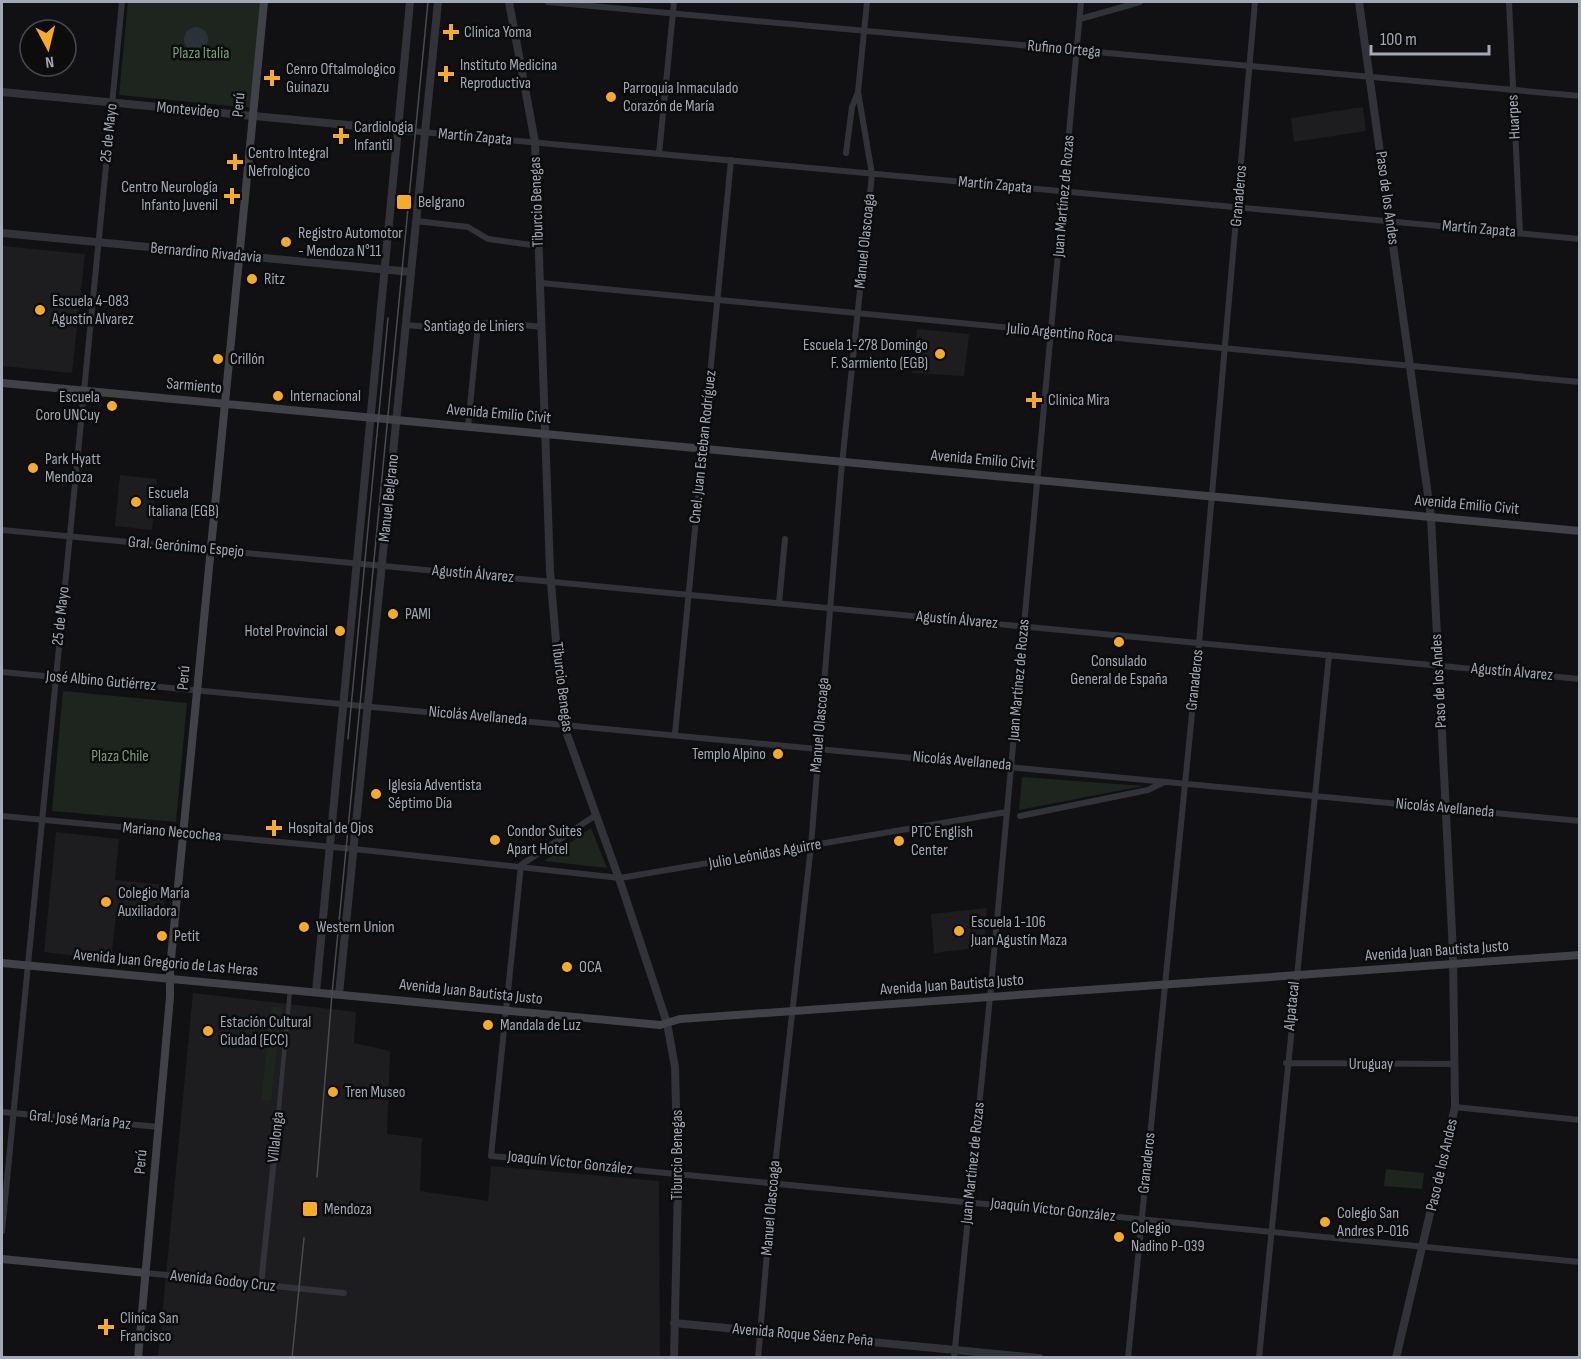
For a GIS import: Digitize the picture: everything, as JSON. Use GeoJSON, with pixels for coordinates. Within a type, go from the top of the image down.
{"type":"FeatureCollection","features":[{"type":"Feature","properties":{"kind":"main road","name":"Perú"},"geometry":{"type":"LineString","coordinates":[[138,1358],[170,979],[264,2]]}},
{"type":"Feature","properties":{"kind":"main road","name":"Sarmiento"},"geometry":{"type":"LineString","coordinates":[[2,383],[384,419]]}},
{"type":"Feature","properties":{"kind":"main road","name":"Avenida Emilio Civit"},"geometry":{"type":"LineString","coordinates":[[384,419],[1580,531]]}},
{"type":"Feature","properties":{"kind":"main road","name":"Avenida Juan Bautista Justo"},"geometry":{"type":"LineString","coordinates":[[329,993],[654,1025],[680,1019],[1580,956]]}},
{"type":"Feature","properties":{"kind":"main road","name":"Avenida Juan Gregorio de Las Heras"},"geometry":{"type":"LineString","coordinates":[[2,963],[329,993]]}},
{"type":"Feature","properties":{"kind":"main road"},"geometry":{"type":"LineString","coordinates":[[2,1259],[146,1273]]}},
{"type":"Feature","properties":{"kind":"street","name":"25 de Mayo"},"geometry":{"type":"LineString","coordinates":[[2,1232],[26,965],[122,2]]}},
{"type":"Feature","properties":{"kind":"street","name":"Manuel Belgrano"},"geometry":{"type":"LineString","coordinates":[[316,992],[410,2]]}},
{"type":"Feature","properties":{"kind":"street","name":"Manuel Belgrano"},"geometry":{"type":"LineString","coordinates":[[339,994],[438,2]]}},
{"type":"Feature","properties":{"kind":"street","name":"Tiburcio Benegas"},"geometry":{"type":"LineString","coordinates":[[509,2],[535,142],[551,582],[563,723],[620,878],[667,1023],[676,1076],[679,1174],[674,1358]]}},
{"type":"Feature","properties":{"kind":"street","name":"Rufino Ortega"},"geometry":{"type":"LineString","coordinates":[[548,2],[1580,96]]}},
{"type":"Feature","properties":{"kind":"street"},"geometry":{"type":"LineString","coordinates":[[658,154],[674,2]]}},
{"type":"Feature","properties":{"kind":"street","name":"Manuel Olascoaga"},"geometry":{"type":"LineString","coordinates":[[758,1358],[773,1183],[811,846],[842,462],[872,174],[858,93],[867,2]]}},
{"type":"Feature","properties":{"kind":"street","name":"Juan Martínez de Rozas"},"geometry":{"type":"LineString","coordinates":[[954,1353],[990,997],[1081,2]]}},
{"type":"Feature","properties":{"kind":"street"},"geometry":{"type":"LineString","coordinates":[[1080,19],[1140,2]]}},
{"type":"Feature","properties":{"kind":"street","name":"Granaderos"},"geometry":{"type":"LineString","coordinates":[[1128,1358],[1199,643],[1210,496],[1226,348],[1255,2]]}},
{"type":"Feature","properties":{"kind":"street","name":"Paso de los Andes"},"geometry":{"type":"LineString","coordinates":[[1359,2],[1431,517],[1454,964],[1455,1107],[1396,1358]]}},
{"type":"Feature","properties":{"kind":"street","name":"Huarpes"},"geometry":{"type":"LineString","coordinates":[[1509,2],[1520,233]]}},
{"type":"Feature","properties":{"kind":"street","name":"Montevideo"},"geometry":{"type":"LineString","coordinates":[[2,92],[411,131]]}},
{"type":"Feature","properties":{"kind":"street","name":"Manuel Olascoaga"},"geometry":{"type":"LineString","coordinates":[[846,153],[852,107],[858,93]]}},
{"type":"Feature","properties":{"kind":"street","name":"Martín Zapata"},"geometry":{"type":"LineString","coordinates":[[411,131],[1580,239]]}},
{"type":"Feature","properties":{"kind":"street","name":"Cnel. Juan Esteban Rodríguez"},"geometry":{"type":"LineString","coordinates":[[675,734],[731,160]]}},
{"type":"Feature","properties":{"kind":"street"},"geometry":{"type":"LineString","coordinates":[[416,220],[468,227],[488,239],[539,246]]}},
{"type":"Feature","properties":{"kind":"street","name":"Bernardino Rivadavia"},"geometry":{"type":"LineString","coordinates":[[2,233],[411,272]]}},
{"type":"Feature","properties":{"kind":"street","name":"Julio Argentino Roca"},"geometry":{"type":"LineString","coordinates":[[541,283],[1580,382]]}},
{"type":"Feature","properties":{"kind":"street","name":"Santiago de Liniers"},"geometry":{"type":"LineString","coordinates":[[406,325],[442,328],[500,322],[542,327]]}},
{"type":"Feature","properties":{"kind":"street"},"geometry":{"type":"LineString","coordinates":[[468,427],[478,324]]}},
{"type":"Feature","properties":{"kind":"street","name":"Gral. Gerónimo Espejo"},"geometry":{"type":"LineString","coordinates":[[2,530],[370,565]]}},
{"type":"Feature","properties":{"kind":"street"},"geometry":{"type":"LineString","coordinates":[[779,603],[784,538]]}},
{"type":"Feature","properties":{"kind":"street","name":"Agustín Álvarez"},"geometry":{"type":"LineString","coordinates":[[370,565],[1580,679]]}},
{"type":"Feature","properties":{"kind":"street","name":"Alpatacal"},"geometry":{"type":"LineString","coordinates":[[1259,1358],[1286,1063],[1329,655]]}},
{"type":"Feature","properties":{"kind":"street","name":"José Albino Gutiérrez"},"geometry":{"type":"LineString","coordinates":[[2,672],[344,704]]}},
{"type":"Feature","properties":{"kind":"street","name":"Nicolás Avellaneda"},"geometry":{"type":"LineString","coordinates":[[344,704],[1580,821]]}},
{"type":"Feature","properties":{"kind":"street"},"geometry":{"type":"LineString","coordinates":[[1147,779],[1152,784],[1147,790]]}},
{"type":"Feature","properties":{"kind":"street"},"geometry":{"type":"LineString","coordinates":[[1020,816],[1147,790],[1167,781]]}},
{"type":"Feature","properties":{"kind":"street","name":"Julio Leónidas Aguirre"},"geometry":{"type":"LineString","coordinates":[[343,848],[620,878],[1007,812]]}},
{"type":"Feature","properties":{"kind":"street"},"geometry":{"type":"LineString","coordinates":[[505,1010],[521,868],[524,862],[596,815]]}},
{"type":"Feature","properties":{"kind":"street","name":"Mariano Necochea"},"geometry":{"type":"LineString","coordinates":[[2,816],[343,848]]}},
{"type":"Feature","properties":{"kind":"street","name":"Villalonga"},"geometry":{"type":"LineString","coordinates":[[261,1285],[291,990]]}},
{"type":"Feature","properties":{"kind":"street","name":"Joaquín Víctor González"},"geometry":{"type":"LineString","coordinates":[[505,1010],[491,1156],[1580,1262]]}},
{"type":"Feature","properties":{"kind":"street","name":"Uruguay"},"geometry":{"type":"LineString","coordinates":[[1286,1063],[1455,1064]]}},
{"type":"Feature","properties":{"kind":"street"},"geometry":{"type":"LineString","coordinates":[[1455,1107],[1580,1120]]}},
{"type":"Feature","properties":{"kind":"street","name":"Gral. José María Paz"},"geometry":{"type":"LineString","coordinates":[[2,1112],[159,1127]]}},
{"type":"Feature","properties":{"kind":"street","name":"Avenida Godoy Cruz"},"geometry":{"type":"LineString","coordinates":[[146,1273],[344,1293]]}},
{"type":"Feature","properties":{"kind":"street","name":"Avenida Roque Sáenz Peña"},"geometry":{"type":"LineString","coordinates":[[674,1323],[954,1353],[1039,1358]]}},
{"type":"Feature","properties":{"kind":"shaded area"},"geometry":{"type":"Polygon","coordinates":[[[196,27],[205,30],[208,39],[205,48],[196,51],[187,48],[184,39],[187,30],[196,27]]]}},
{"type":"Feature","properties":{"kind":"shaded area"},"geometry":{"type":"Polygon","coordinates":[[[1363,107],[1366,131],[1294,142],[1291,118],[1363,107]]]}},
{"type":"Feature","properties":{"kind":"shaded area","name":"Escuela 4-083 Agustín Alvarez"},"geometry":{"type":"Polygon","coordinates":[[[2,246],[85,254],[72,373],[2,366],[2,246]]]}},
{"type":"Feature","properties":{"kind":"shaded area","name":"Escuela 1-278 Domingo F. Sarmiento (EGB)"},"geometry":{"type":"Polygon","coordinates":[[[917,329],[969,334],[964,376],[912,373],[917,329]]]}},
{"type":"Feature","properties":{"kind":"shaded area","name":"Escuela Italiana (EGB)"},"geometry":{"type":"Polygon","coordinates":[[[120,475],[157,479],[152,530],[115,526],[120,475]]]}},
{"type":"Feature","properties":{"kind":"shaded area","name":"Colegio María Auxiliadora"},"geometry":{"type":"Polygon","coordinates":[[[56,832],[119,839],[115,880],[166,885],[163,919],[116,915],[111,960],[44,952],[56,832]]]}},
{"type":"Feature","properties":{"kind":"shaded area","name":"Escuela 1-106 Juan Agustín Maza"},"geometry":{"type":"Polygon","coordinates":[[[987,908],[984,947],[934,953],[931,914],[987,908]]]}},
{"type":"Feature","properties":{"kind":"shaded area"},"geometry":{"type":"Polygon","coordinates":[[[193,993],[356,1012],[354,1043],[390,1051],[387,1134],[422,1138],[420,1191],[488,1201],[491,1166],[659,1181],[660,1357],[158,1358],[193,993]]]}},
{"type":"Feature","properties":{"kind":"green space","name":"Plaza Italia"},"geometry":{"type":"Polygon","coordinates":[[[128,2],[262,2],[251,108],[119,95],[128,2]]]}},
{"type":"Feature","properties":{"kind":"green space","name":"Plaza Chile"},"geometry":{"type":"Polygon","coordinates":[[[63,691],[187,703],[176,822],[52,811],[63,691]]]}},
{"type":"Feature","properties":{"kind":"green space"},"geometry":{"type":"Polygon","coordinates":[[[1022,777],[1143,786],[1019,810],[1022,777]]]}},
{"type":"Feature","properties":{"kind":"green space"},"geometry":{"type":"Polygon","coordinates":[[[591,828],[607,868],[544,861],[591,828]]]}},
{"type":"Feature","properties":{"kind":"green space"},"geometry":{"type":"Polygon","coordinates":[[[271,1007],[282,1007],[271,1101],[261,1100],[271,1007]]]}},
{"type":"Feature","properties":{"kind":"green space"},"geometry":{"type":"Polygon","coordinates":[[[1386,1169],[1424,1173],[1422,1189],[1384,1186],[1386,1169]]]}},
{"type":"Feature","properties":{"kind":"tram line"},"geometry":{"type":"LineString","coordinates":[[317,1177],[332,994],[428,2]]}},
{"type":"Feature","properties":{"kind":"tram line"},"geometry":{"type":"LineString","coordinates":[[348,739],[388,318]]}},
{"type":"Feature","properties":{"kind":"tram line"},"geometry":{"type":"LineString","coordinates":[[292,1358],[304,1238]]}},
{"type":"Feature","properties":{"kind":"place","name":"Clinica Yoma"},"geometry":{"type":"Point","coordinates":[451,32]}},
{"type":"Feature","properties":{"kind":"place","name":"Instituto Medicina Reproductiva"},"geometry":{"type":"Point","coordinates":[446,74]}},
{"type":"Feature","properties":{"kind":"place","name":"Cenro Oftalmologico Guinazu"},"geometry":{"type":"Point","coordinates":[272,78]}},
{"type":"Feature","properties":{"kind":"place","name":"Parroquia Inmaculado Corazón de María"},"geometry":{"type":"Point","coordinates":[611,97]}},
{"type":"Feature","properties":{"kind":"place","name":"Cardiologia Infantil"},"geometry":{"type":"Point","coordinates":[341,136]}},
{"type":"Feature","properties":{"kind":"place","name":"Centro Integral Nefrologico"},"geometry":{"type":"Point","coordinates":[235,162]}},
{"type":"Feature","properties":{"kind":"place","name":"Centro Neurología Infanto Juvenil"},"geometry":{"type":"Point","coordinates":[232,196]}},
{"type":"Feature","properties":{"kind":"place","name":"Belgrano"},"geometry":{"type":"Point","coordinates":[404,202]}},
{"type":"Feature","properties":{"kind":"place","name":"Registro Automotor - Mendoza N°11"},"geometry":{"type":"Point","coordinates":[286,242]}},
{"type":"Feature","properties":{"kind":"place","name":"Ritz"},"geometry":{"type":"Point","coordinates":[252,279]}},
{"type":"Feature","properties":{"kind":"place","name":"Escuela 4-083 Agustín Alvarez"},"geometry":{"type":"Point","coordinates":[40,310]}},
{"type":"Feature","properties":{"kind":"place","name":"Escuela 1-278 Domingo F. Sarmiento (EGB)"},"geometry":{"type":"Point","coordinates":[940,354]}},
{"type":"Feature","properties":{"kind":"place","name":"Crillón"},"geometry":{"type":"Point","coordinates":[218,359]}},
{"type":"Feature","properties":{"kind":"place","name":"Internacional"},"geometry":{"type":"Point","coordinates":[278,396]}},
{"type":"Feature","properties":{"kind":"place","name":"Clinica Mira"},"geometry":{"type":"Point","coordinates":[1034,400]}},
{"type":"Feature","properties":{"kind":"place","name":"Escuela Coro UNCuy"},"geometry":{"type":"Point","coordinates":[112,406]}},
{"type":"Feature","properties":{"kind":"place","name":"Park Hyatt Mendoza"},"geometry":{"type":"Point","coordinates":[33,468]}},
{"type":"Feature","properties":{"kind":"place","name":"Escuela Italiana (EGB)"},"geometry":{"type":"Point","coordinates":[136,502]}},
{"type":"Feature","properties":{"kind":"place","name":"PAMI"},"geometry":{"type":"Point","coordinates":[393,614]}},
{"type":"Feature","properties":{"kind":"place","name":"Hotel Provincial"},"geometry":{"type":"Point","coordinates":[340,631]}},
{"type":"Feature","properties":{"kind":"place","name":"Consulado General de España"},"geometry":{"type":"Point","coordinates":[1119,642]}},
{"type":"Feature","properties":{"kind":"place","name":"Templo Alpino"},"geometry":{"type":"Point","coordinates":[778,754]}},
{"type":"Feature","properties":{"kind":"place","name":"Iglesia Adventista Séptimo Día"},"geometry":{"type":"Point","coordinates":[376,794]}},
{"type":"Feature","properties":{"kind":"place","name":"Hospital de Ojos"},"geometry":{"type":"Point","coordinates":[274,828]}},
{"type":"Feature","properties":{"kind":"place","name":"Condor Suites Apart Hotel"},"geometry":{"type":"Point","coordinates":[495,840]}},
{"type":"Feature","properties":{"kind":"place","name":"PTC English Center"},"geometry":{"type":"Point","coordinates":[899,841]}},
{"type":"Feature","properties":{"kind":"place","name":"Colegio María Auxiliadora"},"geometry":{"type":"Point","coordinates":[106,902]}},
{"type":"Feature","properties":{"kind":"place","name":"Western Union"},"geometry":{"type":"Point","coordinates":[304,927]}},
{"type":"Feature","properties":{"kind":"place","name":"Escuela 1-106 Juan Agustín Maza"},"geometry":{"type":"Point","coordinates":[959,931]}},
{"type":"Feature","properties":{"kind":"place","name":"Petit"},"geometry":{"type":"Point","coordinates":[162,936]}},
{"type":"Feature","properties":{"kind":"place","name":"OCA"},"geometry":{"type":"Point","coordinates":[567,967]}},
{"type":"Feature","properties":{"kind":"place","name":"Mandala de Luz"},"geometry":{"type":"Point","coordinates":[488,1025]}},
{"type":"Feature","properties":{"kind":"place","name":"Estación Cultural Ciudad (ECC)"},"geometry":{"type":"Point","coordinates":[208,1031]}},
{"type":"Feature","properties":{"kind":"place","name":"Tren Museo"},"geometry":{"type":"Point","coordinates":[333,1092]}},
{"type":"Feature","properties":{"kind":"place","name":"Mendoza"},"geometry":{"type":"Point","coordinates":[310,1209]}},
{"type":"Feature","properties":{"kind":"place","name":"Colegio San Andres P-016"},"geometry":{"type":"Point","coordinates":[1325,1222]}},
{"type":"Feature","properties":{"kind":"place","name":"Colegio Nadino P-039"},"geometry":{"type":"Point","coordinates":[1119,1237]}},
{"type":"Feature","properties":{"kind":"place","name":"Cliníca San Francisco"},"geometry":{"type":"Point","coordinates":[106,1327]}}]}
